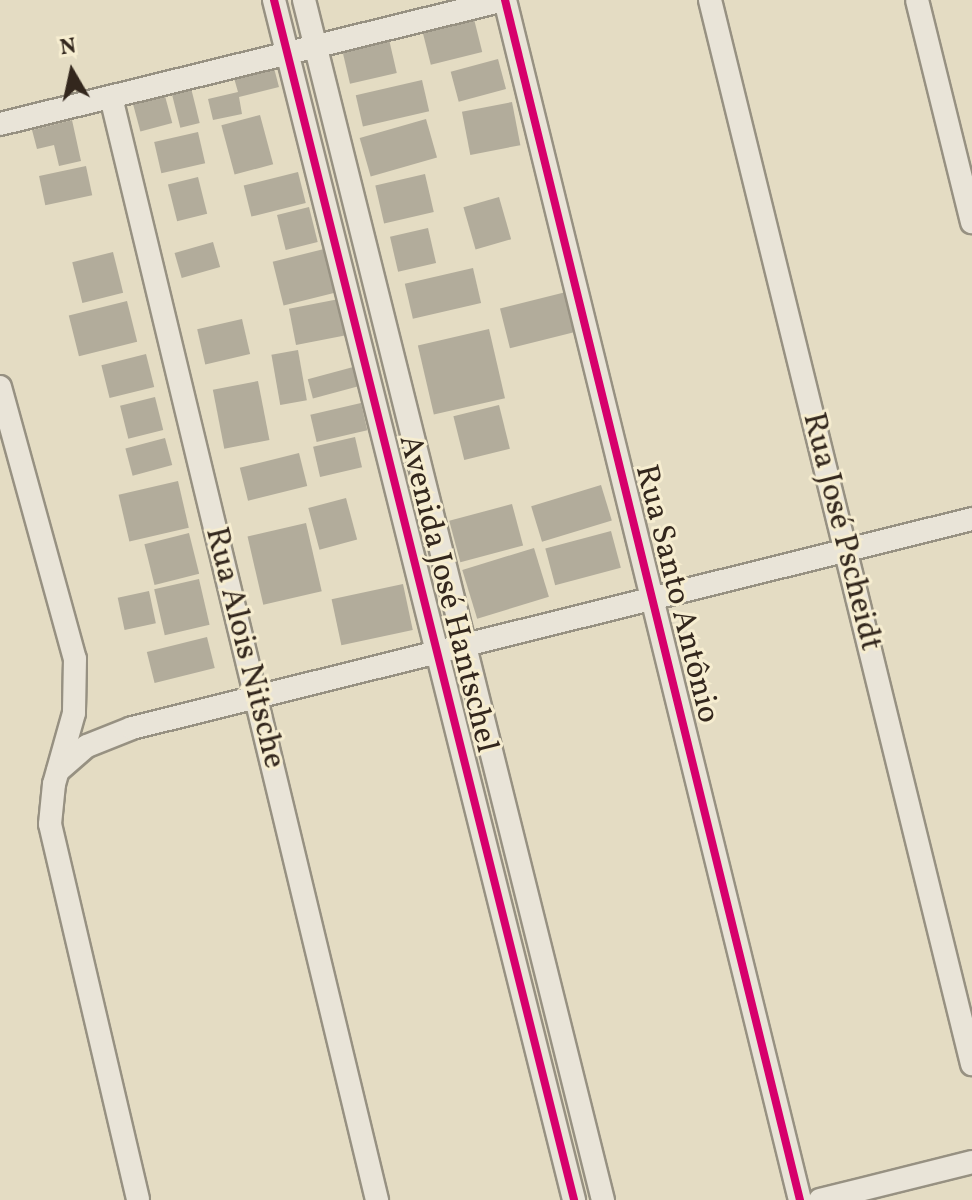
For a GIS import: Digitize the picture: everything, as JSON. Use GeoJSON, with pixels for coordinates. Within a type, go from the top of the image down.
{"type":"FeatureCollection","features":[{"type":"Feature","properties":{"kind":"street","name":"Avenida José Hantschel"},"geometry":{"type":"LineString","coordinates":[[274,0],[574,1200]]}},
{"type":"Feature","properties":{"kind":"street","name":"Avenida José Hantschel"},"geometry":{"type":"LineString","coordinates":[[304,0],[603,1200]]}},
{"type":"Feature","properties":{"kind":"street"},"geometry":{"type":"LineString","coordinates":[[0,124],[504,0]]}},
{"type":"Feature","properties":{"kind":"street","name":"Rua Santo Antônio"},"geometry":{"type":"LineString","coordinates":[[504,0],[800,1200]]}},
{"type":"Feature","properties":{"kind":"street","name":"Rua José Pscheidt"},"geometry":{"type":"LineString","coordinates":[[710,0],[972,1064]]}},
{"type":"Feature","properties":{"kind":"street"},"geometry":{"type":"LineString","coordinates":[[917,0],[972,222]]}},
{"type":"Feature","properties":{"kind":"street","name":"Rua Alois Nitsche"},"geometry":{"type":"LineString","coordinates":[[111,97],[377,1200]]}},
{"type":"Feature","properties":{"kind":"street"},"geometry":{"type":"LineString","coordinates":[[0,387],[75,659],[74,713],[50,802],[54,847],[138,1200]]}},
{"type":"Feature","properties":{"kind":"street"},"geometry":{"type":"LineString","coordinates":[[58,771],[87,746],[108,736],[972,519]]}},
{"type":"Feature","properties":{"kind":"street"},"geometry":{"type":"LineString","coordinates":[[820,1200],[972,1162]]}},
{"type":"Feature","properties":{"kind":"building"},"geometry":{"type":"Polygon","coordinates":[[[474,19],[482,52],[431,65],[423,32],[474,19]]]}},
{"type":"Feature","properties":{"kind":"building"},"geometry":{"type":"Polygon","coordinates":[[[388,35],[397,73],[350,84],[341,46],[388,35]]]}},
{"type":"Feature","properties":{"kind":"building"},"geometry":{"type":"Polygon","coordinates":[[[498,59],[506,89],[459,102],[451,72],[498,59]]]}},
{"type":"Feature","properties":{"kind":"building"},"geometry":{"type":"Polygon","coordinates":[[[274,68],[279,87],[239,97],[242,114],[213,120],[208,99],[238,92],[234,78],[274,68]]]}},
{"type":"Feature","properties":{"kind":"building"},"geometry":{"type":"Polygon","coordinates":[[[422,80],[429,111],[363,126],[356,95],[422,80]]]}},
{"type":"Feature","properties":{"kind":"building"},"geometry":{"type":"Polygon","coordinates":[[[191,88],[200,123],[180,128],[172,93],[191,88]]]}},
{"type":"Feature","properties":{"kind":"building"},"geometry":{"type":"Polygon","coordinates":[[[165,96],[172,123],[140,132],[133,105],[165,96]]]}},
{"type":"Feature","properties":{"kind":"building"},"geometry":{"type":"Polygon","coordinates":[[[512,102],[520,145],[470,155],[462,112],[512,102]]]}},
{"type":"Feature","properties":{"kind":"building"},"geometry":{"type":"Polygon","coordinates":[[[260,115],[273,164],[235,175],[221,125],[260,115]]]}},
{"type":"Feature","properties":{"kind":"building"},"geometry":{"type":"Polygon","coordinates":[[[426,119],[437,157],[371,176],[360,138],[426,119]]]}},
{"type":"Feature","properties":{"kind":"building"},"geometry":{"type":"Polygon","coordinates":[[[72,120],[81,161],[59,166],[54,145],[37,149],[32,130],[72,120]]]}},
{"type":"Feature","properties":{"kind":"building"},"geometry":{"type":"Polygon","coordinates":[[[198,132],[205,163],[161,173],[154,142],[198,132]]]}},
{"type":"Feature","properties":{"kind":"building"},"geometry":{"type":"Polygon","coordinates":[[[86,166],[92,195],[45,205],[39,176],[86,166]]]}},
{"type":"Feature","properties":{"kind":"building"},"geometry":{"type":"Polygon","coordinates":[[[298,172],[306,203],[251,217],[244,186],[298,172]]]}},
{"type":"Feature","properties":{"kind":"building"},"geometry":{"type":"Polygon","coordinates":[[[425,174],[434,212],[384,223],[375,185],[425,174]]]}},
{"type":"Feature","properties":{"kind":"building"},"geometry":{"type":"Polygon","coordinates":[[[198,177],[207,214],[177,221],[168,184],[198,177]]]}},
{"type":"Feature","properties":{"kind":"building"},"geometry":{"type":"Polygon","coordinates":[[[499,197],[511,239],[476,249],[463,207],[499,197]]]}},
{"type":"Feature","properties":{"kind":"building"},"geometry":{"type":"Polygon","coordinates":[[[309,207],[318,242],[286,250],[277,215],[309,207]]]}},
{"type":"Feature","properties":{"kind":"building"},"geometry":{"type":"Polygon","coordinates":[[[428,228],[436,263],[398,272],[390,237],[428,228]]]}},
{"type":"Feature","properties":{"kind":"building"},"geometry":{"type":"Polygon","coordinates":[[[213,242],[220,267],[182,278],[175,253],[213,242]]]}},
{"type":"Feature","properties":{"kind":"building"},"geometry":{"type":"Polygon","coordinates":[[[328,248],[339,292],[284,305],[273,262],[328,248]]]}},
{"type":"Feature","properties":{"kind":"building"},"geometry":{"type":"Polygon","coordinates":[[[113,252],[123,293],[82,303],[72,262],[113,252]]]}},
{"type":"Feature","properties":{"kind":"building"},"geometry":{"type":"Polygon","coordinates":[[[473,268],[481,303],[413,319],[405,284],[473,268]]]}},
{"type":"Feature","properties":{"kind":"building"},"geometry":{"type":"Polygon","coordinates":[[[566,292],[576,332],[510,348],[500,308],[566,292]]]}},
{"type":"Feature","properties":{"kind":"building"},"geometry":{"type":"Polygon","coordinates":[[[339,299],[346,335],[296,345],[289,309],[339,299]]]}},
{"type":"Feature","properties":{"kind":"building"},"geometry":{"type":"Polygon","coordinates":[[[127,301],[137,342],[79,356],[69,316],[127,301]]]}},
{"type":"Feature","properties":{"kind":"building"},"geometry":{"type":"Polygon","coordinates":[[[242,319],[250,354],[205,364],[197,329],[242,319]]]}},
{"type":"Feature","properties":{"kind":"building"},"geometry":{"type":"Polygon","coordinates":[[[489,329],[505,398],[434,415],[418,345],[489,329]]]}},
{"type":"Feature","properties":{"kind":"building"},"geometry":{"type":"Polygon","coordinates":[[[298,350],[307,400],[280,405],[271,355],[298,350]]]}},
{"type":"Feature","properties":{"kind":"building"},"geometry":{"type":"Polygon","coordinates":[[[146,354],[154,387],[110,398],[101,365],[146,354]]]}},
{"type":"Feature","properties":{"kind":"building"},"geometry":{"type":"Polygon","coordinates":[[[357,366],[362,385],[313,399],[308,379],[357,366]]]}},
{"type":"Feature","properties":{"kind":"building"},"geometry":{"type":"Polygon","coordinates":[[[258,381],[269,440],[224,449],[213,390],[258,381]]]}},
{"type":"Feature","properties":{"kind":"building"},"geometry":{"type":"Polygon","coordinates":[[[155,397],[163,430],[128,439],[120,406],[155,397]]]}},
{"type":"Feature","properties":{"kind":"building"},"geometry":{"type":"Polygon","coordinates":[[[361,403],[367,430],[317,442],[310,415],[361,403]]]}},
{"type":"Feature","properties":{"kind":"building"},"geometry":{"type":"Polygon","coordinates":[[[499,405],[510,449],[464,460],[453,416],[499,405]]]}},
{"type":"Feature","properties":{"kind":"building"},"geometry":{"type":"Polygon","coordinates":[[[355,437],[362,467],[320,477],[313,447],[355,437]]]}},
{"type":"Feature","properties":{"kind":"building"},"geometry":{"type":"Polygon","coordinates":[[[165,438],[172,465],[133,476],[125,449],[165,438]]]}},
{"type":"Feature","properties":{"kind":"building"},"geometry":{"type":"Polygon","coordinates":[[[299,453],[307,486],[248,501],[240,468],[299,453]]]}},
{"type":"Feature","properties":{"kind":"building"},"geometry":{"type":"Polygon","coordinates":[[[178,481],[189,528],[129,541],[119,495],[178,481]]]}},
{"type":"Feature","properties":{"kind":"building"},"geometry":{"type":"Polygon","coordinates":[[[601,485],[612,520],[542,542],[531,506],[601,485]]]}},
{"type":"Feature","properties":{"kind":"building"},"geometry":{"type":"Polygon","coordinates":[[[346,498],[357,540],[319,550],[308,508],[346,498]]]}},
{"type":"Feature","properties":{"kind":"building"},"geometry":{"type":"Polygon","coordinates":[[[512,504],[523,546],[460,562],[449,521],[512,504]]]}},
{"type":"Feature","properties":{"kind":"building"},"geometry":{"type":"Polygon","coordinates":[[[306,523],[322,591],[263,605],[248,536],[306,523]]]}},
{"type":"Feature","properties":{"kind":"building"},"geometry":{"type":"Polygon","coordinates":[[[611,531],[621,568],[555,585],[545,549],[611,531]]]}},
{"type":"Feature","properties":{"kind":"building"},"geometry":{"type":"Polygon","coordinates":[[[189,533],[199,574],[155,585],[144,544],[189,533]]]}},
{"type":"Feature","properties":{"kind":"building"},"geometry":{"type":"Polygon","coordinates":[[[534,548],[549,597],[477,619],[462,570],[534,548]]]}},
{"type":"Feature","properties":{"kind":"building"},"geometry":{"type":"Polygon","coordinates":[[[199,579],[210,625],[165,635],[154,589],[199,579]]]}},
{"type":"Feature","properties":{"kind":"building"},"geometry":{"type":"Polygon","coordinates":[[[403,584],[413,630],[341,645],[332,599],[403,584]]]}},
{"type":"Feature","properties":{"kind":"building"},"geometry":{"type":"Polygon","coordinates":[[[149,591],[156,623],[125,630],[118,598],[149,591]]]}},
{"type":"Feature","properties":{"kind":"building"},"geometry":{"type":"Polygon","coordinates":[[[207,637],[215,668],[155,683],[147,652],[207,637]]]}},
{"type":"Feature","properties":{"kind":"cycle path"},"geometry":{"type":"LineString","coordinates":[[274,0],[574,1200]]}},
{"type":"Feature","properties":{"kind":"cycle path"},"geometry":{"type":"LineString","coordinates":[[505,0],[800,1200]]}}]}
